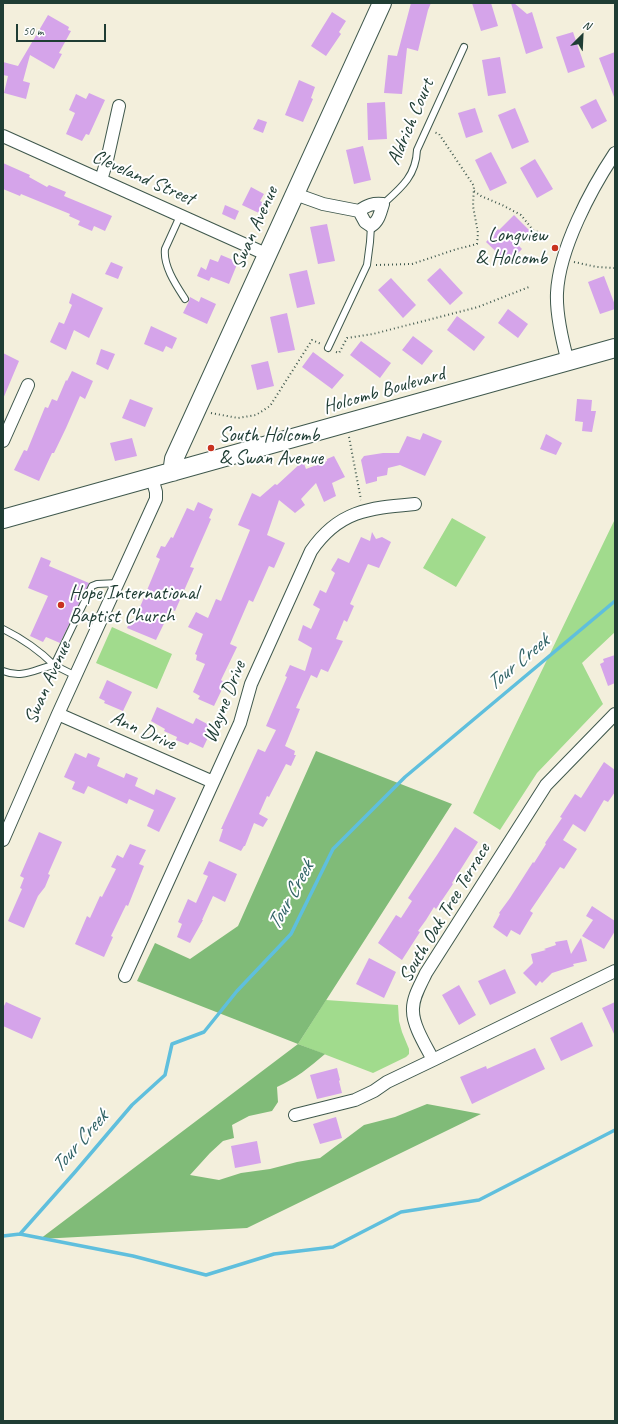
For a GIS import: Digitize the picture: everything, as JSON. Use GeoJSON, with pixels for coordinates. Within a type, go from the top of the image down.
{"type":"FeatureCollection","features":[{"type":"Feature","properties":{"kind":"street","name":"Swan Avenue"},"geometry":{"type":"LineString","coordinates":[[173,472],[174,459],[268,256],[382,3]]}},
{"type":"Feature","properties":{"kind":"street"},"geometry":{"type":"LineString","coordinates":[[101,180],[119,106]]}},
{"type":"Feature","properties":{"kind":"street","name":"Cleveland Street"},"geometry":{"type":"LineString","coordinates":[[3,136],[268,256]]}},
{"type":"Feature","properties":{"kind":"street"},"geometry":{"type":"LineString","coordinates":[[568,362],[561,331],[558,307],[557,294],[559,272],[562,259],[573,232],[602,172],[615,153]]}},
{"type":"Feature","properties":{"kind":"street"},"geometry":{"type":"LineString","coordinates":[[295,194],[323,204],[359,211]]}},
{"type":"Feature","properties":{"kind":"street"},"geometry":{"type":"LineString","coordinates":[[359,211],[365,206],[374,203],[383,204]]}},
{"type":"Feature","properties":{"kind":"street","name":"Aldrich Court"},"geometry":{"type":"LineString","coordinates":[[370,226],[376,223],[383,204]]}},
{"type":"Feature","properties":{"kind":"street"},"geometry":{"type":"LineString","coordinates":[[359,211],[365,222],[370,226]]}},
{"type":"Feature","properties":{"kind":"street","name":"Holcomb Boulevard"},"geometry":{"type":"LineString","coordinates":[[3,519],[615,348]]}},
{"type":"Feature","properties":{"kind":"street"},"geometry":{"type":"LineString","coordinates":[[3,441],[28,385]]}},
{"type":"Feature","properties":{"kind":"street"},"geometry":{"type":"LineString","coordinates":[[3,411],[14,416]]}},
{"type":"Feature","properties":{"kind":"street","name":"Swan Avenue"},"geometry":{"type":"LineString","coordinates":[[3,840],[58,714],[156,500],[156,492],[152,478]]}},
{"type":"Feature","properties":{"kind":"street","name":"Wayne Drive"},"geometry":{"type":"LineString","coordinates":[[125,976],[240,723],[251,684],[311,551],[320,538],[330,529],[353,514],[379,507],[415,504]]}},
{"type":"Feature","properties":{"kind":"street","name":"Ann Drive"},"geometry":{"type":"LineString","coordinates":[[58,714],[213,782]]}},
{"type":"Feature","properties":{"kind":"street","name":"South Oak Tree Terrace"},"geometry":{"type":"LineString","coordinates":[[433,1060],[417,1028],[412,1011],[416,993],[426,973],[546,785],[615,714]]}},
{"type":"Feature","properties":{"kind":"street"},"geometry":{"type":"LineString","coordinates":[[295,1115],[355,1100],[374,1091],[387,1082],[615,971]]}},
{"type":"Feature","properties":{"kind":"lane","name":"Aldrich Court"},"geometry":{"type":"LineString","coordinates":[[383,204],[403,186],[411,175],[416,162],[417,150],[464,47]]}},
{"type":"Feature","properties":{"kind":"lane"},"geometry":{"type":"LineString","coordinates":[[180,216],[165,249],[164,255],[185,299]]}},
{"type":"Feature","properties":{"kind":"lane"},"geometry":{"type":"LineString","coordinates":[[328,348],[367,265],[370,242],[370,226]]}},
{"type":"Feature","properties":{"kind":"lane"},"geometry":{"type":"LineString","coordinates":[[54,665],[92,586],[97,584],[118,583]]}},
{"type":"Feature","properties":{"kind":"lane"},"geometry":{"type":"LineString","coordinates":[[3,629],[43,653],[54,665],[76,676]]}},
{"type":"Feature","properties":{"kind":"lane"},"geometry":{"type":"LineString","coordinates":[[3,671],[11,674],[24,675],[54,665]]}},
{"type":"Feature","properties":{"kind":"path"},"geometry":{"type":"LineString","coordinates":[[367,265],[412,264],[477,244],[478,233],[472,206],[474,186],[439,134],[427,129]]}},
{"type":"Feature","properties":{"kind":"path"},"geometry":{"type":"LineString","coordinates":[[474,191],[481,196],[521,215],[533,230],[547,236]]}},
{"type":"Feature","properties":{"kind":"path"},"geometry":{"type":"LineString","coordinates":[[572,262],[597,267],[615,268]]}},
{"type":"Feature","properties":{"kind":"path"},"geometry":{"type":"LineString","coordinates":[[197,408],[215,414],[238,418],[256,415],[270,406],[312,340],[339,353],[347,338],[373,334],[478,307],[529,286]]}},
{"type":"Feature","properties":{"kind":"path"},"geometry":{"type":"LineString","coordinates":[[346,424],[364,511]]}},
{"type":"Feature","properties":{"kind":"green space"},"geometry":{"type":"Polygon","coordinates":[[[452,518],[486,537],[456,587],[423,568],[452,518]]]}},
{"type":"Feature","properties":{"kind":"green space"},"geometry":{"type":"Polygon","coordinates":[[[615,519],[615,632],[582,663],[603,704],[537,773],[500,830],[473,813],[615,519]]]}},
{"type":"Feature","properties":{"kind":"green space"},"geometry":{"type":"Polygon","coordinates":[[[112,627],[172,654],[157,689],[96,663],[112,627]]]}},
{"type":"Feature","properties":{"kind":"green space"},"geometry":{"type":"Polygon","coordinates":[[[316,751],[452,804],[298,1044],[137,981],[155,943],[190,959],[238,926],[316,751]]]}},
{"type":"Feature","properties":{"kind":"green space"},"geometry":{"type":"Polygon","coordinates":[[[326,1000],[398,1005],[399,1021],[409,1049],[409,1054],[406,1057],[373,1073],[298,1044],[326,1000]]]}},
{"type":"Feature","properties":{"kind":"green space"},"geometry":{"type":"Polygon","coordinates":[[[298,1044],[325,1054],[314,1064],[277,1087],[278,1102],[272,1111],[249,1116],[232,1125],[234,1138],[223,1141],[190,1175],[219,1180],[241,1173],[270,1169],[320,1158],[364,1125],[395,1117],[427,1104],[481,1114],[247,1228],[40,1239],[298,1044]]]}},
{"type":"Feature","properties":{"kind":"building"},"geometry":{"type":"Polygon","coordinates":[[[411,3],[431,3],[418,51],[407,48],[402,94],[384,93],[388,55],[397,56],[411,3]]]}},
{"type":"Feature","properties":{"kind":"building"},"geometry":{"type":"Polygon","coordinates":[[[472,3],[491,3],[498,26],[481,31],[472,3]]]}},
{"type":"Feature","properties":{"kind":"building"},"geometry":{"type":"Polygon","coordinates":[[[511,3],[514,3],[527,14],[532,12],[543,48],[526,54],[511,3]]]}},
{"type":"Feature","properties":{"kind":"building"},"geometry":{"type":"Polygon","coordinates":[[[332,12],[346,21],[339,32],[341,34],[326,56],[311,46],[332,12]]]}},
{"type":"Feature","properties":{"kind":"building"},"geometry":{"type":"Polygon","coordinates":[[[48,15],[69,27],[68,30],[71,31],[59,53],[62,54],[54,69],[30,55],[23,81],[30,83],[26,99],[4,93],[8,76],[3,75],[3,62],[18,66],[48,15]]]}},
{"type":"Feature","properties":{"kind":"building"},"geometry":{"type":"Polygon","coordinates":[[[573,32],[585,67],[568,73],[556,37],[573,32]]]}},
{"type":"Feature","properties":{"kind":"building"},"geometry":{"type":"Polygon","coordinates":[[[615,52],[615,97],[614,97],[599,58],[615,52]]]}},
{"type":"Feature","properties":{"kind":"building"},"geometry":{"type":"Polygon","coordinates":[[[500,57],[506,93],[488,96],[482,60],[500,57]]]}},
{"type":"Feature","properties":{"kind":"building"},"geometry":{"type":"Polygon","coordinates":[[[299,80],[315,87],[311,98],[313,99],[303,122],[285,115],[299,80]]]}},
{"type":"Feature","properties":{"kind":"building"},"geometry":{"type":"Polygon","coordinates":[[[89,93],[105,100],[89,135],[86,134],[82,141],[66,134],[75,113],[69,110],[76,94],[86,99],[89,93]]]}},
{"type":"Feature","properties":{"kind":"building"},"geometry":{"type":"Polygon","coordinates":[[[596,99],[607,121],[592,129],[580,107],[596,99]]]}},
{"type":"Feature","properties":{"kind":"building"},"geometry":{"type":"Polygon","coordinates":[[[385,102],[387,139],[368,140],[367,103],[385,102]]]}},
{"type":"Feature","properties":{"kind":"building"},"geometry":{"type":"Polygon","coordinates":[[[475,108],[483,132],[466,138],[458,113],[475,108]]]}},
{"type":"Feature","properties":{"kind":"building"},"geometry":{"type":"Polygon","coordinates":[[[515,108],[529,142],[512,149],[498,115],[515,108]]]}},
{"type":"Feature","properties":{"kind":"building"},"geometry":{"type":"Polygon","coordinates":[[[258,119],[267,122],[263,133],[253,129],[258,119]]]}},
{"type":"Feature","properties":{"kind":"building"},"geometry":{"type":"Polygon","coordinates":[[[363,146],[371,180],[354,184],[346,150],[363,146]]]}},
{"type":"Feature","properties":{"kind":"building"},"geometry":{"type":"Polygon","coordinates":[[[491,152],[507,183],[490,191],[475,160],[491,152]]]}},
{"type":"Feature","properties":{"kind":"building"},"geometry":{"type":"Polygon","coordinates":[[[535,159],[553,189],[537,198],[520,168],[535,159]]]}},
{"type":"Feature","properties":{"kind":"building"},"geometry":{"type":"Polygon","coordinates":[[[3,163],[30,175],[29,177],[47,187],[49,185],[66,192],[64,196],[112,216],[105,231],[94,226],[92,231],[78,225],[80,221],[69,216],[70,214],[21,194],[20,196],[3,189],[3,163]]]}},
{"type":"Feature","properties":{"kind":"building"},"geometry":{"type":"Polygon","coordinates":[[[251,187],[264,194],[260,201],[268,205],[263,215],[242,205],[251,187]]]}},
{"type":"Feature","properties":{"kind":"building"},"geometry":{"type":"Polygon","coordinates":[[[225,205],[239,211],[235,220],[222,214],[225,205]]]}},
{"type":"Feature","properties":{"kind":"building"},"geometry":{"type":"Polygon","coordinates":[[[514,215],[531,232],[518,245],[522,249],[508,263],[486,242],[514,215]]]}},
{"type":"Feature","properties":{"kind":"building"},"geometry":{"type":"Polygon","coordinates":[[[327,224],[335,261],[318,264],[310,227],[327,224]]]}},
{"type":"Feature","properties":{"kind":"building"},"geometry":{"type":"Polygon","coordinates":[[[221,255],[238,262],[229,284],[211,277],[209,281],[197,276],[201,267],[206,270],[210,259],[218,262],[221,255]]]}},
{"type":"Feature","properties":{"kind":"building"},"geometry":{"type":"Polygon","coordinates":[[[111,262],[123,267],[118,279],[105,274],[111,262]]]}},
{"type":"Feature","properties":{"kind":"building"},"geometry":{"type":"Polygon","coordinates":[[[440,268],[463,293],[450,305],[427,280],[440,268]]]}},
{"type":"Feature","properties":{"kind":"building"},"geometry":{"type":"Polygon","coordinates":[[[307,270],[315,304],[297,308],[289,274],[307,270]]]}},
{"type":"Feature","properties":{"kind":"building"},"geometry":{"type":"Polygon","coordinates":[[[604,276],[615,305],[615,309],[600,314],[588,282],[604,276]]]}},
{"type":"Feature","properties":{"kind":"building"},"geometry":{"type":"Polygon","coordinates":[[[391,278],[416,305],[403,318],[378,290],[391,278]]]}},
{"type":"Feature","properties":{"kind":"building"},"geometry":{"type":"Polygon","coordinates":[[[72,293],[103,308],[89,338],[74,330],[66,350],[50,342],[59,322],[64,324],[72,305],[69,303],[72,293]]]}},
{"type":"Feature","properties":{"kind":"building"},"geometry":{"type":"Polygon","coordinates":[[[190,297],[199,302],[201,297],[216,304],[207,324],[183,313],[190,297]]]}},
{"type":"Feature","properties":{"kind":"building"},"geometry":{"type":"Polygon","coordinates":[[[508,309],[528,324],[518,338],[498,323],[508,309]]]}},
{"type":"Feature","properties":{"kind":"building"},"geometry":{"type":"Polygon","coordinates":[[[287,313],[295,350],[278,353],[270,317],[287,313]]]}},
{"type":"Feature","properties":{"kind":"building"},"geometry":{"type":"Polygon","coordinates":[[[457,316],[485,337],[474,351],[447,330],[457,316]]]}},
{"type":"Feature","properties":{"kind":"building"},"geometry":{"type":"Polygon","coordinates":[[[151,326],[177,338],[172,349],[166,346],[163,352],[144,344],[151,326]]]}},
{"type":"Feature","properties":{"kind":"building"},"geometry":{"type":"Polygon","coordinates":[[[413,336],[433,351],[422,365],[402,350],[413,336]]]}},
{"type":"Feature","properties":{"kind":"building"},"geometry":{"type":"Polygon","coordinates":[[[361,341],[391,363],[380,378],[350,355],[361,341]]]}},
{"type":"Feature","properties":{"kind":"building"},"geometry":{"type":"Polygon","coordinates":[[[101,349],[115,354],[108,370],[96,364],[101,349]]]}},
{"type":"Feature","properties":{"kind":"building"},"geometry":{"type":"Polygon","coordinates":[[[313,352],[344,375],[332,389],[302,367],[313,352]]]}},
{"type":"Feature","properties":{"kind":"building"},"geometry":{"type":"Polygon","coordinates":[[[3,353],[19,361],[3,399],[3,353]]]}},
{"type":"Feature","properties":{"kind":"building"},"geometry":{"type":"Polygon","coordinates":[[[268,361],[274,386],[257,390],[251,365],[268,361]]]}},
{"type":"Feature","properties":{"kind":"building"},"geometry":{"type":"Polygon","coordinates":[[[72,371],[93,381],[85,399],[80,396],[54,453],[52,453],[39,481],[14,470],[24,450],[27,451],[45,407],[48,408],[52,399],[57,401],[66,380],[67,381],[72,371]]]}},
{"type":"Feature","properties":{"kind":"building"},"geometry":{"type":"Polygon","coordinates":[[[130,399],[153,408],[145,427],[122,418],[130,399]]]}},
{"type":"Feature","properties":{"kind":"building"},"geometry":{"type":"Polygon","coordinates":[[[577,399],[592,400],[591,411],[596,411],[592,432],[582,431],[583,422],[575,421],[577,399]]]}},
{"type":"Feature","properties":{"kind":"building"},"geometry":{"type":"Polygon","coordinates":[[[423,433],[442,441],[425,476],[400,465],[388,468],[387,475],[377,477],[377,481],[366,484],[361,460],[364,456],[383,453],[399,453],[407,436],[420,440],[423,433]]]}},
{"type":"Feature","properties":{"kind":"building"},"geometry":{"type":"Polygon","coordinates":[[[546,434],[562,443],[556,455],[540,449],[546,434]]]}},
{"type":"Feature","properties":{"kind":"building"},"geometry":{"type":"Polygon","coordinates":[[[132,438],[137,456],[115,461],[110,443],[132,438]]]}},
{"type":"Feature","properties":{"kind":"building"},"geometry":{"type":"Polygon","coordinates":[[[334,456],[345,477],[332,483],[336,496],[324,502],[316,483],[301,499],[305,505],[295,513],[279,500],[267,535],[285,543],[274,568],[269,566],[253,602],[249,600],[230,644],[237,647],[221,680],[225,683],[214,706],[198,699],[200,696],[193,692],[205,664],[196,660],[197,655],[195,654],[203,634],[188,627],[196,612],[208,618],[216,599],[221,601],[250,530],[238,525],[252,493],[260,497],[275,484],[277,485],[303,461],[306,469],[327,461],[327,459],[334,456]]]}},
{"type":"Feature","properties":{"kind":"building"},"geometry":{"type":"Polygon","coordinates":[[[198,502],[213,509],[209,518],[211,519],[190,567],[194,568],[175,611],[171,609],[156,640],[127,628],[131,619],[133,620],[140,607],[160,559],[156,557],[161,546],[165,547],[171,537],[173,538],[187,508],[194,511],[198,502]]]}},
{"type":"Feature","properties":{"kind":"building"},"geometry":{"type":"Polygon","coordinates":[[[372,532],[376,539],[382,537],[391,542],[379,568],[368,564],[350,604],[354,606],[347,622],[344,620],[336,639],[343,641],[328,672],[321,669],[317,678],[311,675],[296,708],[300,709],[285,746],[295,751],[294,755],[296,755],[291,766],[286,764],[269,797],[267,796],[259,814],[268,819],[263,827],[254,823],[245,846],[241,851],[219,841],[223,829],[221,829],[258,749],[265,752],[276,730],[266,726],[287,677],[285,676],[290,665],[305,671],[312,648],[298,640],[303,625],[311,629],[320,609],[313,605],[320,590],[326,593],[335,573],[331,570],[338,558],[349,563],[361,537],[370,541],[372,532]]]}},
{"type":"Feature","properties":{"kind":"building","name":"Hope International Baptist Church"},"geometry":{"type":"Polygon","coordinates":[[[41,557],[51,561],[49,566],[89,583],[60,643],[46,637],[43,642],[30,636],[48,596],[28,588],[41,557]]]}},
{"type":"Feature","properties":{"kind":"building"},"geometry":{"type":"Polygon","coordinates":[[[615,655],[615,683],[608,686],[600,664],[604,662],[603,659],[615,655]]]}},
{"type":"Feature","properties":{"kind":"building"},"geometry":{"type":"Polygon","coordinates":[[[107,680],[132,692],[123,711],[104,703],[105,701],[99,698],[107,680]]]}},
{"type":"Feature","properties":{"kind":"building"},"geometry":{"type":"Polygon","coordinates":[[[157,707],[193,724],[196,718],[213,727],[203,748],[190,742],[188,745],[176,740],[177,737],[164,731],[165,729],[151,721],[157,707]]]}},
{"type":"Feature","properties":{"kind":"building"},"geometry":{"type":"Polygon","coordinates":[[[75,753],[86,758],[88,753],[100,758],[97,766],[124,778],[126,773],[138,778],[135,786],[154,795],[156,789],[176,798],[159,832],[147,826],[154,810],[129,799],[127,804],[88,786],[84,794],[72,789],[75,782],[64,777],[75,753]]]}},
{"type":"Feature","properties":{"kind":"building"},"geometry":{"type":"Polygon","coordinates":[[[604,762],[615,770],[615,792],[608,802],[604,800],[585,832],[573,824],[563,840],[577,849],[564,869],[560,867],[530,911],[533,913],[520,935],[511,930],[507,937],[493,927],[500,914],[499,913],[533,862],[534,863],[575,794],[581,798],[604,762]]]}},
{"type":"Feature","properties":{"kind":"building"},"geometry":{"type":"Polygon","coordinates":[[[455,827],[478,842],[452,883],[453,884],[436,909],[434,907],[418,931],[420,932],[402,960],[378,943],[396,915],[401,918],[412,901],[408,898],[455,827]]]}},
{"type":"Feature","properties":{"kind":"building"},"geometry":{"type":"Polygon","coordinates":[[[39,832],[62,842],[48,874],[50,875],[45,887],[38,896],[24,928],[8,921],[22,889],[20,888],[24,878],[20,876],[39,832]]]}},
{"type":"Feature","properties":{"kind":"building"},"geometry":{"type":"Polygon","coordinates":[[[130,844],[146,850],[139,864],[144,866],[128,906],[126,905],[111,936],[113,937],[104,957],[75,944],[87,916],[90,918],[100,896],[102,897],[116,869],[111,867],[117,855],[123,858],[130,844]]]}},
{"type":"Feature","properties":{"kind":"building"},"geometry":{"type":"Polygon","coordinates":[[[209,861],[237,874],[225,902],[213,896],[203,920],[190,943],[177,937],[182,924],[178,922],[188,899],[196,903],[208,876],[203,874],[209,861]]]}},
{"type":"Feature","properties":{"kind":"building"},"geometry":{"type":"Polygon","coordinates":[[[592,906],[615,921],[615,931],[604,949],[582,936],[593,920],[586,916],[592,906]]]}},
{"type":"Feature","properties":{"kind":"building"},"geometry":{"type":"Polygon","coordinates":[[[581,938],[587,961],[573,964],[574,966],[552,973],[542,983],[540,981],[536,986],[523,973],[533,963],[531,954],[546,950],[544,949],[556,945],[555,942],[567,940],[571,954],[581,938]]]}},
{"type":"Feature","properties":{"kind":"building"},"geometry":{"type":"Polygon","coordinates":[[[369,958],[396,972],[384,998],[356,984],[369,958]]]}},
{"type":"Feature","properties":{"kind":"building"},"geometry":{"type":"Polygon","coordinates":[[[505,969],[516,993],[490,1005],[478,981],[505,969]]]}},
{"type":"Feature","properties":{"kind":"building"},"geometry":{"type":"Polygon","coordinates":[[[459,985],[476,1015],[459,1025],[442,995],[459,985]]]}},
{"type":"Feature","properties":{"kind":"building"},"geometry":{"type":"Polygon","coordinates":[[[6,1002],[41,1018],[32,1039],[3,1026],[3,1008],[6,1002]]]}},
{"type":"Feature","properties":{"kind":"building"},"geometry":{"type":"Polygon","coordinates":[[[615,1002],[615,1036],[602,1008],[615,1002]]]}},
{"type":"Feature","properties":{"kind":"building"},"geometry":{"type":"Polygon","coordinates":[[[582,1022],[593,1046],[561,1061],[550,1038],[582,1022]]]}},
{"type":"Feature","properties":{"kind":"building"},"geometry":{"type":"Polygon","coordinates":[[[535,1048],[545,1069],[472,1104],[460,1077],[486,1066],[487,1069],[535,1048]]]}},
{"type":"Feature","properties":{"kind":"building"},"geometry":{"type":"Polygon","coordinates":[[[337,1068],[342,1093],[317,1099],[310,1075],[337,1068]]]}},
{"type":"Feature","properties":{"kind":"building"},"geometry":{"type":"Polygon","coordinates":[[[336,1117],[342,1138],[320,1144],[313,1124],[336,1117]]]}},
{"type":"Feature","properties":{"kind":"building"},"geometry":{"type":"Polygon","coordinates":[[[257,1141],[261,1163],[235,1168],[231,1146],[257,1141]]]}},
{"type":"Feature","properties":{"kind":"waterway","name":"Tour Creek"},"geometry":{"type":"LineString","coordinates":[[3,1236],[20,1234],[132,1105],[165,1075],[172,1044],[204,1032],[237,991],[291,934],[333,849],[405,777],[615,601]]}},
{"type":"Feature","properties":{"kind":"waterway"},"geometry":{"type":"LineString","coordinates":[[20,1234],[133,1256],[206,1275],[274,1254],[333,1247],[401,1212],[479,1200],[615,1130]]}},
{"type":"Feature","properties":{"kind":"place","name":"Longview & Holcomb"},"geometry":{"type":"Point","coordinates":[555,248]}},
{"type":"Feature","properties":{"kind":"place","name":"South Holcomb & Swan Avenue"},"geometry":{"type":"Point","coordinates":[211,448]}},
{"type":"Feature","properties":{"kind":"place","name":"Hope International Baptist Church"},"geometry":{"type":"Point","coordinates":[61,605]}}]}
